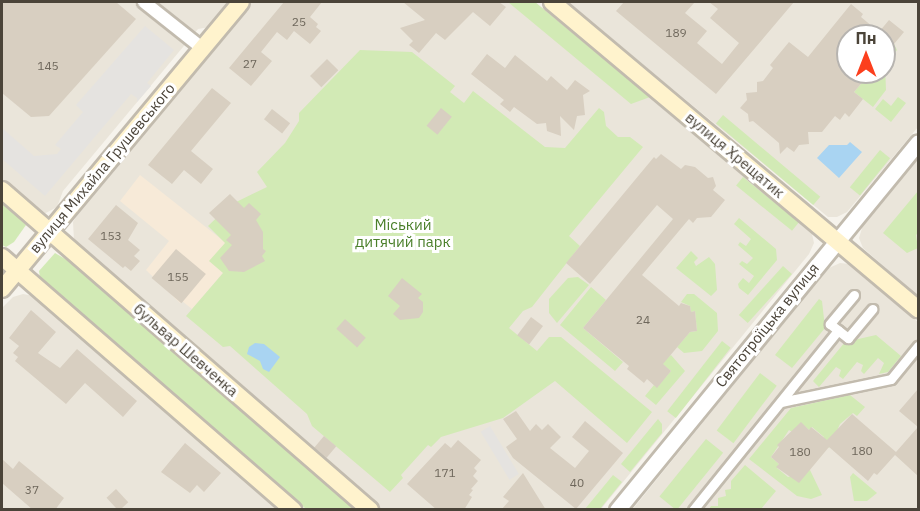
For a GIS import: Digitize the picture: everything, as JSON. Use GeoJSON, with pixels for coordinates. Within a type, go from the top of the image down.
{"type":"FeatureCollection","features":[{"type":"Feature","properties":{"kind":"main road","name":"вулиця Михайла Грушевського"},"geometry":{"type":"LineString","coordinates":[[2,289],[241,2]]}},
{"type":"Feature","properties":{"kind":"main road","name":"вулиця Хрещатик"},"geometry":{"type":"LineString","coordinates":[[552,2],[918,309]]}},
{"type":"Feature","properties":{"kind":"main road","name":"бульвар Шевченка"},"geometry":{"type":"LineString","coordinates":[[2,190],[370,510]]}},
{"type":"Feature","properties":{"kind":"main road"},"geometry":{"type":"LineString","coordinates":[[2,257],[293,510]]}},
{"type":"Feature","properties":{"kind":"street"},"geometry":{"type":"LineString","coordinates":[[144,2],[202,48]]}},
{"type":"Feature","properties":{"kind":"street","name":"Святотроїцька вулиця"},"geometry":{"type":"LineString","coordinates":[[617,510],[918,142]]}},
{"type":"Feature","properties":{"kind":"street"},"geometry":{"type":"LineString","coordinates":[[854,295],[830,324],[848,338],[872,309]]}},
{"type":"Feature","properties":{"kind":"street"},"geometry":{"type":"LineString","coordinates":[[693,510],[838,330]]}},
{"type":"Feature","properties":{"kind":"street"},"geometry":{"type":"LineString","coordinates":[[781,402],[891,379],[918,346]]}},
{"type":"Feature","properties":{"kind":"shaded area"},"geometry":{"type":"Polygon","coordinates":[[[2,2],[231,2],[210,27],[198,29],[63,191],[57,207],[44,214],[2,180],[2,2]]]}},
{"type":"Feature","properties":{"kind":"shaded area"},"geometry":{"type":"Polygon","coordinates":[[[252,2],[535,2],[812,234],[814,243],[809,254],[601,509],[383,510],[74,240],[73,222],[83,206],[252,2]]]}},
{"type":"Feature","properties":{"kind":"shaded area"},"geometry":{"type":"Polygon","coordinates":[[[567,2],[918,2],[918,127],[847,212],[837,217],[828,217],[567,2]]]}},
{"type":"Feature","properties":{"kind":"shaded area"},"geometry":{"type":"Polygon","coordinates":[[[145,26],[174,50],[147,83],[151,86],[137,102],[137,98],[131,94],[45,196],[2,159],[2,128],[34,156],[57,154],[61,149],[55,145],[83,112],[76,105],[145,26]]]}},
{"type":"Feature","properties":{"kind":"shaded area"},"geometry":{"type":"Polygon","coordinates":[[[918,158],[918,296],[863,248],[859,238],[863,225],[918,158]]]}},
{"type":"Feature","properties":{"kind":"shaded area"},"geometry":{"type":"Polygon","coordinates":[[[140,175],[226,243],[223,273],[192,309],[182,301],[180,303],[146,270],[169,241],[120,201],[140,175]]]}},
{"type":"Feature","properties":{"kind":"shaded area"},"geometry":{"type":"Polygon","coordinates":[[[840,263],[849,264],[918,322],[918,509],[632,510],[821,277],[829,268],[840,263]]]}},
{"type":"Feature","properties":{"kind":"shaded area"},"geometry":{"type":"Polygon","coordinates":[[[23,294],[34,296],[281,510],[2,510],[2,308],[13,297],[23,294]]]}},
{"type":"Feature","properties":{"kind":"shaded area"},"geometry":{"type":"Polygon","coordinates":[[[490,426],[519,474],[509,480],[481,432],[490,426]]]}},
{"type":"Feature","properties":{"kind":"green space"},"geometry":{"type":"Polygon","coordinates":[[[508,2],[535,2],[650,97],[631,104],[508,2]]]}},
{"type":"Feature","properties":{"kind":"green space","name":"Міський дитячий парк"},"geometry":{"type":"Polygon","coordinates":[[[360,50],[412,52],[455,86],[450,92],[464,103],[473,91],[545,147],[565,148],[599,108],[604,112],[606,126],[618,137],[630,137],[643,147],[569,236],[580,246],[532,307],[523,311],[509,328],[537,351],[549,337],[561,337],[652,412],[627,443],[555,381],[503,418],[441,437],[431,447],[428,445],[401,475],[403,478],[390,492],[312,426],[307,414],[230,346],[223,347],[186,316],[223,273],[209,261],[225,243],[208,226],[230,205],[267,187],[257,172],[285,143],[299,121],[299,113],[360,50]]]}},
{"type":"Feature","properties":{"kind":"green space"},"geometry":{"type":"Polygon","coordinates":[[[861,84],[886,84],[886,90],[873,107],[854,92],[861,84]]]}},
{"type":"Feature","properties":{"kind":"green space"},"geometry":{"type":"Polygon","coordinates":[[[898,97],[906,103],[891,122],[875,109],[883,99],[891,106],[898,97]]]}},
{"type":"Feature","properties":{"kind":"green space"},"geometry":{"type":"Polygon","coordinates":[[[723,115],[820,197],[813,205],[716,123],[723,115]]]}},
{"type":"Feature","properties":{"kind":"green space"},"geometry":{"type":"Polygon","coordinates":[[[880,150],[890,158],[860,195],[850,187],[880,150]]]}},
{"type":"Feature","properties":{"kind":"green space"},"geometry":{"type":"Polygon","coordinates":[[[743,177],[799,222],[792,231],[736,186],[743,177]]]}},
{"type":"Feature","properties":{"kind":"green space"},"geometry":{"type":"Polygon","coordinates":[[[918,191],[918,233],[916,235],[918,248],[907,253],[883,233],[918,191]]]}},
{"type":"Feature","properties":{"kind":"green space"},"geometry":{"type":"Polygon","coordinates":[[[2,201],[26,225],[14,242],[6,247],[2,245],[2,201]]]}},
{"type":"Feature","properties":{"kind":"green space"},"geometry":{"type":"Polygon","coordinates":[[[739,218],[776,249],[777,260],[748,295],[739,288],[738,284],[743,278],[749,283],[754,276],[739,264],[742,261],[747,264],[753,258],[738,245],[740,242],[746,246],[751,239],[734,224],[739,218]]]}},
{"type":"Feature","properties":{"kind":"green space"},"geometry":{"type":"Polygon","coordinates":[[[691,251],[698,258],[694,262],[696,266],[709,257],[715,264],[717,290],[711,296],[676,268],[691,251]]]}},
{"type":"Feature","properties":{"kind":"green space"},"geometry":{"type":"Polygon","coordinates":[[[55,253],[67,260],[356,509],[306,509],[40,278],[39,271],[55,253]]]}},
{"type":"Feature","properties":{"kind":"green space"},"geometry":{"type":"Polygon","coordinates":[[[783,266],[792,274],[748,323],[739,315],[783,266]]]}},
{"type":"Feature","properties":{"kind":"green space"},"geometry":{"type":"Polygon","coordinates":[[[578,277],[589,285],[557,323],[549,313],[549,299],[568,278],[578,277]]]}},
{"type":"Feature","properties":{"kind":"green space"},"geometry":{"type":"Polygon","coordinates":[[[591,287],[606,300],[583,328],[623,362],[615,371],[560,325],[591,287]]]}},
{"type":"Feature","properties":{"kind":"green space"},"geometry":{"type":"Polygon","coordinates":[[[687,294],[694,294],[717,313],[718,331],[702,351],[684,353],[677,347],[690,332],[697,331],[695,311],[691,312],[690,306],[681,302],[687,294]]]}},
{"type":"Feature","properties":{"kind":"green space"},"geometry":{"type":"Polygon","coordinates":[[[819,299],[822,301],[825,328],[792,368],[775,355],[819,299]]]}},
{"type":"Feature","properties":{"kind":"green space"},"geometry":{"type":"Polygon","coordinates":[[[876,335],[901,356],[888,372],[879,374],[884,363],[878,358],[864,374],[861,371],[863,365],[857,362],[843,379],[839,376],[841,370],[836,367],[819,387],[813,381],[845,342],[876,335]]]}},
{"type":"Feature","properties":{"kind":"green space"},"geometry":{"type":"Polygon","coordinates":[[[722,341],[731,348],[676,418],[667,411],[722,341]]]}},
{"type":"Feature","properties":{"kind":"green space"},"geometry":{"type":"Polygon","coordinates":[[[671,355],[685,371],[656,405],[645,396],[654,385],[657,387],[671,371],[661,363],[671,355]]]}},
{"type":"Feature","properties":{"kind":"green space"},"geometry":{"type":"Polygon","coordinates":[[[760,373],[777,386],[733,443],[717,431],[760,373]]]}},
{"type":"Feature","properties":{"kind":"green space"},"geometry":{"type":"Polygon","coordinates":[[[850,395],[865,407],[857,416],[853,413],[840,424],[829,448],[821,440],[824,437],[812,427],[809,430],[801,423],[792,432],[789,430],[771,457],[779,464],[777,468],[788,477],[810,470],[822,495],[811,499],[797,496],[749,459],[791,408],[850,395]]]}},
{"type":"Feature","properties":{"kind":"green space"},"geometry":{"type":"Polygon","coordinates":[[[658,419],[662,424],[662,433],[630,472],[621,464],[658,419]]]}},
{"type":"Feature","properties":{"kind":"green space"},"geometry":{"type":"Polygon","coordinates":[[[706,439],[723,453],[677,510],[659,497],[706,439]]]}},
{"type":"Feature","properties":{"kind":"green space"},"geometry":{"type":"Polygon","coordinates":[[[745,465],[776,491],[761,509],[709,509],[711,506],[718,506],[718,498],[726,496],[725,490],[731,489],[731,481],[745,465]]]}},
{"type":"Feature","properties":{"kind":"green space"},"geometry":{"type":"Polygon","coordinates":[[[853,473],[877,493],[867,501],[854,501],[850,477],[853,473]]]}},
{"type":"Feature","properties":{"kind":"green space"},"geometry":{"type":"Polygon","coordinates":[[[613,475],[622,482],[600,509],[585,509],[613,475]]]}},
{"type":"Feature","properties":{"kind":"water"},"geometry":{"type":"Polygon","coordinates":[[[850,142],[862,152],[839,178],[817,158],[829,145],[847,145],[850,142]]]}},
{"type":"Feature","properties":{"kind":"water"},"geometry":{"type":"Polygon","coordinates":[[[255,343],[264,344],[280,357],[269,372],[263,369],[260,361],[247,354],[249,347],[255,343]]]}},
{"type":"Feature","properties":{"kind":"building"},"geometry":{"type":"Polygon","coordinates":[[[2,2],[116,2],[136,19],[49,116],[31,117],[2,93],[2,2]]]}},
{"type":"Feature","properties":{"kind":"building"},"geometry":{"type":"Polygon","coordinates":[[[284,2],[322,2],[310,17],[318,24],[316,27],[321,31],[310,44],[294,31],[287,40],[277,32],[261,52],[272,61],[251,86],[229,68],[284,2]]]}},
{"type":"Feature","properties":{"kind":"building"},"geometry":{"type":"Polygon","coordinates":[[[403,2],[499,2],[506,7],[490,26],[473,12],[445,40],[436,33],[419,53],[409,45],[413,41],[400,28],[425,20],[403,2]]]}},
{"type":"Feature","properties":{"kind":"building"},"geometry":{"type":"Polygon","coordinates":[[[624,2],[695,2],[685,13],[707,31],[697,43],[722,64],[739,43],[710,18],[718,9],[709,2],[794,2],[716,94],[616,11],[624,2]]]}},
{"type":"Feature","properties":{"kind":"building"},"geometry":{"type":"Polygon","coordinates":[[[851,4],[863,14],[861,17],[869,24],[836,24],[836,84],[861,84],[854,92],[863,99],[849,117],[845,113],[840,120],[835,116],[822,132],[808,132],[809,144],[799,145],[794,152],[787,147],[780,154],[779,143],[753,121],[749,122],[748,114],[740,108],[747,100],[746,93],[757,92],[757,82],[763,81],[773,68],[770,65],[789,42],[808,57],[851,4]]]}},
{"type":"Feature","properties":{"kind":"building"},"geometry":{"type":"Polygon","coordinates":[[[896,26],[904,32],[896,42],[896,26]]]}},
{"type":"Feature","properties":{"kind":"building"},"geometry":{"type":"Polygon","coordinates":[[[487,54],[505,68],[515,55],[547,81],[551,76],[567,90],[575,80],[590,91],[583,95],[585,115],[577,116],[574,130],[560,116],[561,136],[547,131],[546,123],[537,124],[514,107],[510,112],[500,104],[504,100],[471,74],[487,54]]]}},
{"type":"Feature","properties":{"kind":"building"},"geometry":{"type":"Polygon","coordinates":[[[327,59],[338,70],[321,87],[310,76],[327,59]]]}},
{"type":"Feature","properties":{"kind":"building"},"geometry":{"type":"Polygon","coordinates":[[[212,88],[231,103],[191,151],[213,169],[201,184],[184,170],[172,184],[148,165],[212,88]]]}},
{"type":"Feature","properties":{"kind":"building"},"geometry":{"type":"Polygon","coordinates":[[[441,108],[452,117],[437,135],[427,126],[441,108]]]}},
{"type":"Feature","properties":{"kind":"building"},"geometry":{"type":"Polygon","coordinates":[[[272,109],[290,123],[282,133],[264,119],[272,109]]]}},
{"type":"Feature","properties":{"kind":"building"},"geometry":{"type":"Polygon","coordinates":[[[661,154],[681,169],[685,165],[695,167],[708,178],[713,177],[716,186],[713,190],[725,200],[711,217],[697,218],[693,223],[689,219],[642,275],[679,306],[681,303],[690,306],[691,312],[695,311],[697,331],[690,332],[663,364],[671,371],[657,388],[647,379],[644,383],[627,369],[629,366],[583,328],[673,219],[657,205],[590,284],[566,263],[654,157],[656,159],[661,154]]]}},
{"type":"Feature","properties":{"kind":"building"},"geometry":{"type":"Polygon","coordinates":[[[230,194],[244,208],[249,203],[261,214],[256,220],[263,232],[263,249],[266,251],[262,256],[265,261],[244,272],[229,271],[220,258],[232,245],[226,240],[231,235],[209,213],[230,194]]]}},
{"type":"Feature","properties":{"kind":"building"},"geometry":{"type":"Polygon","coordinates":[[[116,205],[138,223],[128,240],[140,250],[134,256],[140,261],[131,271],[125,266],[123,268],[88,239],[116,205]]]}},
{"type":"Feature","properties":{"kind":"building"},"geometry":{"type":"Polygon","coordinates":[[[176,249],[206,274],[181,303],[152,278],[176,249]]]}},
{"type":"Feature","properties":{"kind":"building"},"geometry":{"type":"Polygon","coordinates":[[[402,278],[422,294],[418,298],[423,302],[423,312],[419,318],[400,320],[393,314],[400,306],[388,296],[402,278]]]}},
{"type":"Feature","properties":{"kind":"building"},"geometry":{"type":"Polygon","coordinates":[[[31,310],[56,332],[38,353],[60,368],[77,349],[137,401],[123,417],[85,383],[66,404],[15,361],[18,357],[13,353],[19,346],[9,338],[31,310]]]}},
{"type":"Feature","properties":{"kind":"building"},"geometry":{"type":"Polygon","coordinates":[[[531,317],[543,326],[529,344],[517,335],[531,317]]]}},
{"type":"Feature","properties":{"kind":"building"},"geometry":{"type":"Polygon","coordinates":[[[345,319],[366,338],[357,347],[336,329],[345,319]]]}},
{"type":"Feature","properties":{"kind":"building"},"geometry":{"type":"Polygon","coordinates":[[[918,389],[918,427],[899,411],[918,389]]]}},
{"type":"Feature","properties":{"kind":"building"},"geometry":{"type":"Polygon","coordinates":[[[516,411],[530,431],[536,424],[542,430],[548,424],[561,437],[550,448],[575,468],[589,451],[572,437],[585,421],[623,453],[576,509],[513,458],[506,447],[517,439],[503,419],[516,411]]]}},
{"type":"Feature","properties":{"kind":"building"},"geometry":{"type":"Polygon","coordinates":[[[852,414],[896,452],[918,427],[918,476],[895,455],[877,475],[874,473],[868,481],[829,447],[799,483],[776,467],[779,464],[771,457],[779,447],[777,445],[801,422],[809,430],[811,427],[827,440],[852,414]]]}},
{"type":"Feature","properties":{"kind":"building"},"geometry":{"type":"Polygon","coordinates":[[[324,436],[336,446],[327,458],[314,447],[324,436]]]}},
{"type":"Feature","properties":{"kind":"building"},"geometry":{"type":"Polygon","coordinates":[[[458,440],[481,460],[474,468],[477,471],[473,476],[478,481],[471,489],[473,490],[469,495],[472,497],[464,510],[437,510],[407,484],[445,443],[451,448],[458,440]]]}},
{"type":"Feature","properties":{"kind":"building"},"geometry":{"type":"Polygon","coordinates":[[[185,443],[221,473],[204,492],[197,485],[190,493],[161,472],[185,443]]]}},
{"type":"Feature","properties":{"kind":"building"},"geometry":{"type":"Polygon","coordinates":[[[2,459],[13,469],[19,461],[64,498],[55,510],[33,510],[2,483],[2,459]]]}},
{"type":"Feature","properties":{"kind":"building"},"geometry":{"type":"Polygon","coordinates":[[[523,473],[546,510],[501,510],[509,501],[503,497],[523,473]]]}},
{"type":"Feature","properties":{"kind":"building"},"geometry":{"type":"Polygon","coordinates":[[[116,489],[128,502],[118,510],[106,498],[116,489]]]}}]}
